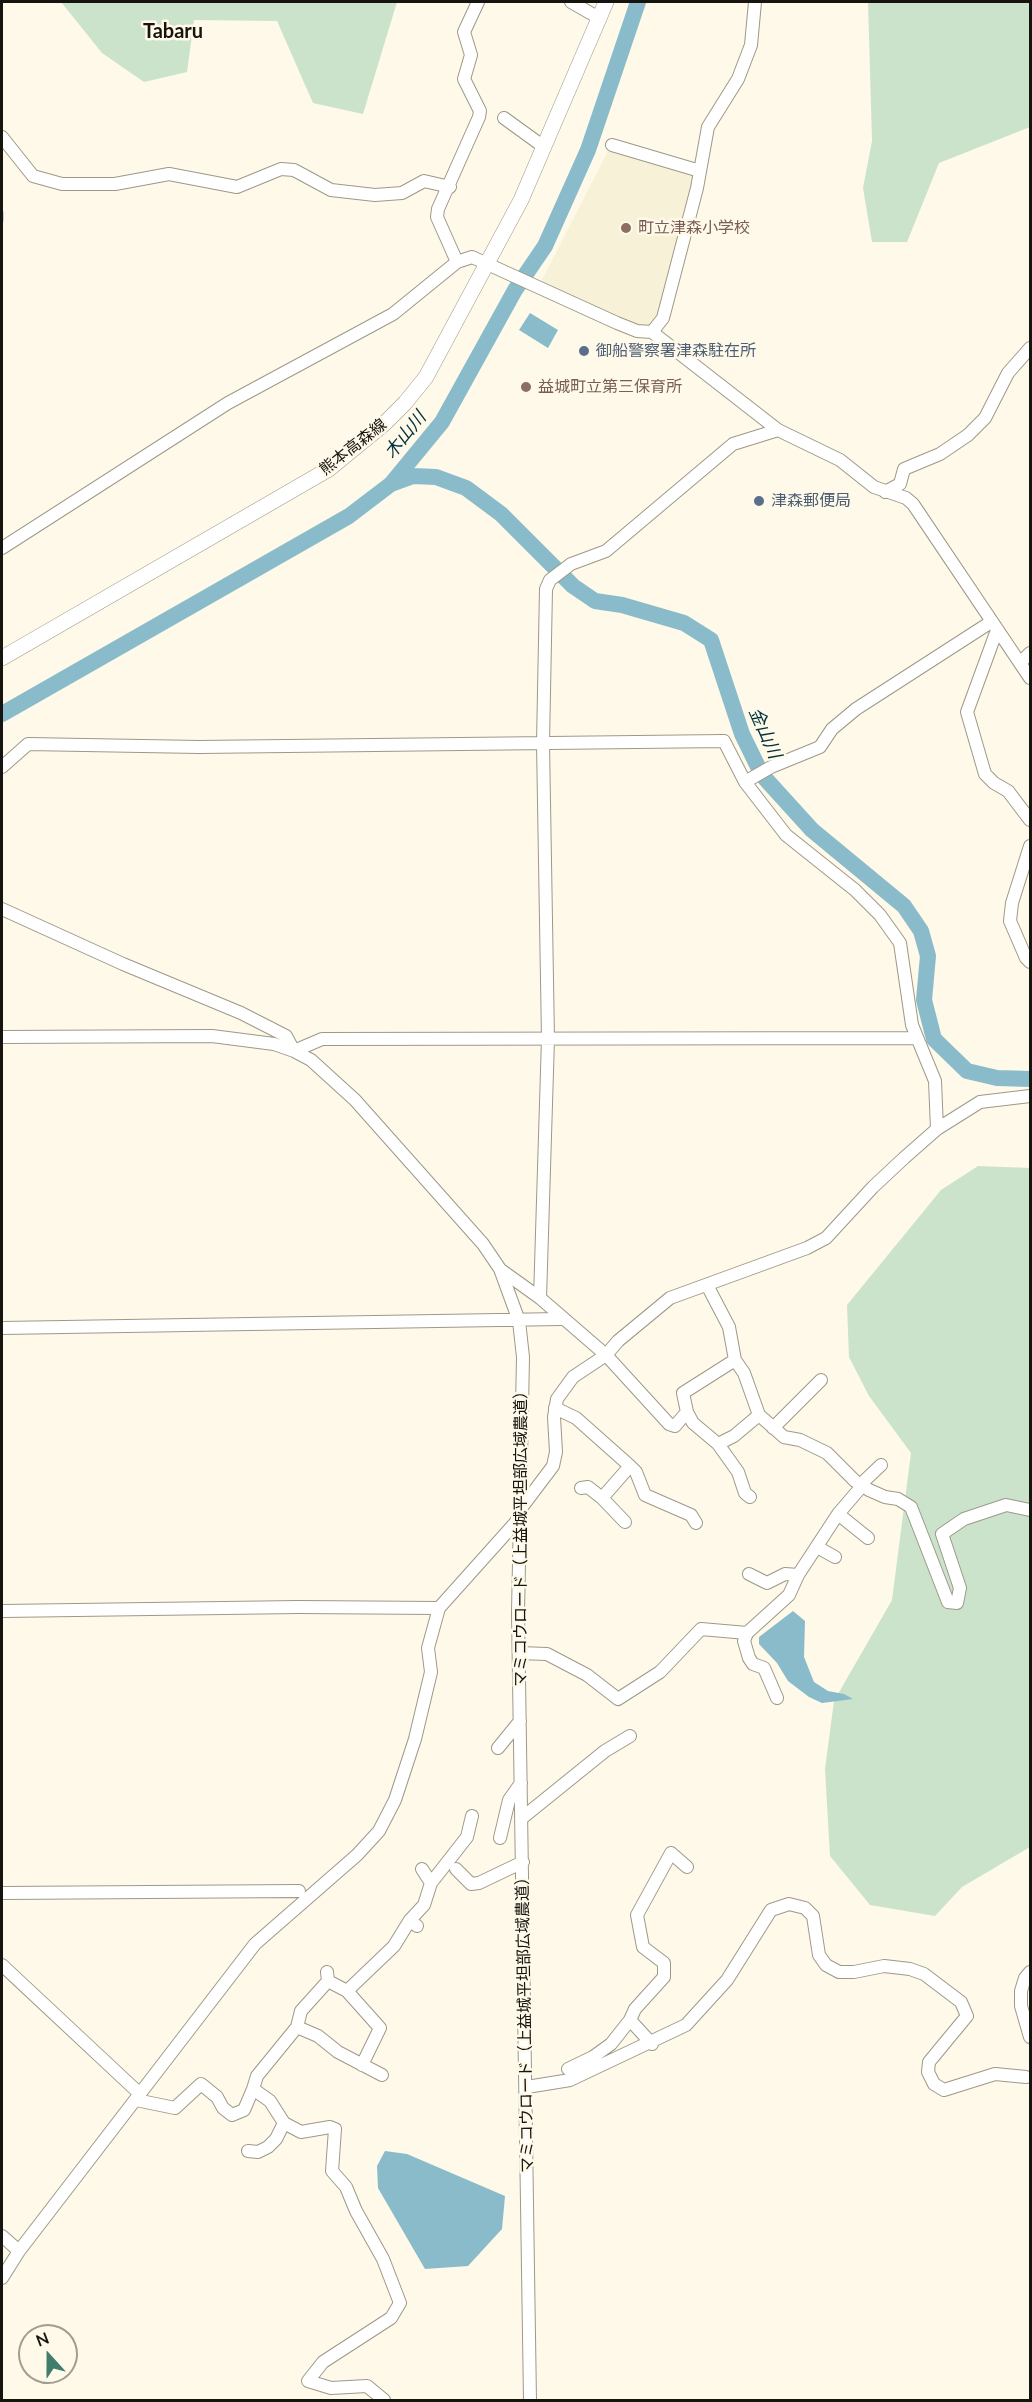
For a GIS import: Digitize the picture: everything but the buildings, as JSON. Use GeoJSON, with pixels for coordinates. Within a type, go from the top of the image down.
{"type":"FeatureCollection","features":[{"type":"Feature","properties":{"kind":"main road","name":"熊本高森線"},"geometry":{"type":"LineString","coordinates":[[2,658],[329,469],[384,424],[426,377],[490,267],[606,2]]}},
{"type":"Feature","properties":{"kind":"street"},"geometry":{"type":"LineString","coordinates":[[457,262],[437,217],[438,209],[450,187],[479,117],[480,111],[464,79],[471,55],[464,32],[478,2]]}},
{"type":"Feature","properties":{"kind":"street"},"geometry":{"type":"LineString","coordinates":[[571,2],[599,18]]}},
{"type":"Feature","properties":{"kind":"street"},"geometry":{"type":"LineString","coordinates":[[652,332],[663,318],[700,171],[708,127],[738,79],[751,45],[754,2]]}},
{"type":"Feature","properties":{"kind":"street"},"geometry":{"type":"LineString","coordinates":[[504,118],[544,147]]}},
{"type":"Feature","properties":{"kind":"street"},"geometry":{"type":"LineString","coordinates":[[2,137],[33,176],[62,184],[115,184],[169,174],[225,187],[237,187],[281,169],[294,170],[331,190],[375,195],[402,193],[424,181],[450,187]]}},
{"type":"Feature","properties":{"kind":"street"},"geometry":{"type":"LineString","coordinates":[[612,145],[700,171]]}},
{"type":"Feature","properties":{"kind":"street"},"geometry":{"type":"LineString","coordinates":[[2,548],[220,408],[393,314],[457,262],[472,257],[534,287],[637,331],[652,332],[778,430],[840,460],[874,487],[904,497],[913,504],[1030,678]]}},
{"type":"Feature","properties":{"kind":"street"},"geometry":{"type":"LineString","coordinates":[[885,492],[900,484],[904,469],[940,454],[968,435],[985,418],[1008,373],[1030,348]]}},
{"type":"Feature","properties":{"kind":"street"},"geometry":{"type":"LineString","coordinates":[[540,1298],[548,1039],[543,743],[546,589],[550,580],[571,564],[606,551],[733,444],[778,430]]}},
{"type":"Feature","properties":{"kind":"street"},"geometry":{"type":"LineString","coordinates":[[748,780],[771,767],[820,747],[832,729],[856,709],[994,626]]}},
{"type":"Feature","properties":{"kind":"street"},"geometry":{"type":"LineString","coordinates":[[994,626],[967,712],[985,774],[994,783],[1008,791],[1030,820]]}},
{"type":"Feature","properties":{"kind":"street"},"geometry":{"type":"LineString","coordinates":[[1020,663],[1030,653]]}},
{"type":"Feature","properties":{"kind":"street"},"geometry":{"type":"LineString","coordinates":[[2,767],[28,744],[199,747],[724,741],[786,835],[855,890],[900,943],[912,1025],[935,1081],[937,1130]]}},
{"type":"Feature","properties":{"kind":"street"},"geometry":{"type":"LineString","coordinates":[[1030,846],[1012,903],[1010,921],[1026,958],[1030,962]]}},
{"type":"Feature","properties":{"kind":"street"},"geometry":{"type":"LineString","coordinates":[[2,909],[123,964],[242,1013],[286,1036],[294,1051],[322,1038],[916,1038]]}},
{"type":"Feature","properties":{"kind":"street","name":"マミコウロード（上益城平坦部広域農道）"},"geometry":{"type":"LineString","coordinates":[[2,1037],[212,1036],[274,1044],[294,1051],[311,1060],[355,1100],[483,1244],[500,1269],[519,1321],[523,1357],[519,1653],[530,2400]]}},
{"type":"Feature","properties":{"kind":"street"},"geometry":{"type":"LineString","coordinates":[[2,2278],[19,2251],[255,1944],[324,1885],[379,1831],[395,1800],[415,1739],[431,1672],[428,1648],[439,1608],[516,1522],[522,1507],[555,1460],[555,1408],[557,1399],[573,1377],[606,1355],[618,1341],[670,1298],[807,1248],[826,1238],[873,1187],[937,1130],[980,1102],[1030,1096]]}},
{"type":"Feature","properties":{"kind":"street"},"geometry":{"type":"LineString","coordinates":[[500,1269],[540,1298],[561,1319],[606,1355],[669,1424],[675,1426],[687,1412]]}},
{"type":"Feature","properties":{"kind":"street"},"geometry":{"type":"LineString","coordinates":[[707,1285],[729,1327],[735,1360],[744,1373],[759,1415],[784,1437],[800,1440],[827,1453],[861,1486],[885,1497],[898,1499],[911,1507],[948,1602],[957,1603],[960,1587],[942,1534],[964,1519],[1006,1505],[1030,1510]]}},
{"type":"Feature","properties":{"kind":"street"},"geometry":{"type":"LineString","coordinates":[[2,1328],[561,1319]]}},
{"type":"Feature","properties":{"kind":"street"},"geometry":{"type":"LineString","coordinates":[[735,1360],[683,1393],[687,1412],[693,1423],[718,1444],[738,1472],[745,1493],[750,1497]]}},
{"type":"Feature","properties":{"kind":"street"},"geometry":{"type":"LineString","coordinates":[[773,1428],[820,1380]]}},
{"type":"Feature","properties":{"kind":"street"},"geometry":{"type":"LineString","coordinates":[[555,1408],[576,1418],[630,1466],[636,1472],[645,1496],[691,1515],[696,1523]]}},
{"type":"Feature","properties":{"kind":"street"},"geometry":{"type":"LineString","coordinates":[[718,1444],[735,1436],[759,1415]]}},
{"type":"Feature","properties":{"kind":"street"},"geometry":{"type":"LineString","coordinates":[[777,1698],[764,1668],[753,1664],[749,1658],[744,1641],[747,1633],[789,1595],[798,1575],[838,1514],[881,1465]]}},
{"type":"Feature","properties":{"kind":"street"},"geometry":{"type":"LineString","coordinates":[[602,1498],[630,1466]]}},
{"type":"Feature","properties":{"kind":"street"},"geometry":{"type":"LineString","coordinates":[[581,1488],[588,1487],[625,1522]]}},
{"type":"Feature","properties":{"kind":"street"},"geometry":{"type":"LineString","coordinates":[[838,1514],[868,1538]]}},
{"type":"Feature","properties":{"kind":"street"},"geometry":{"type":"LineString","coordinates":[[817,1547],[835,1557]]}},
{"type":"Feature","properties":{"kind":"street"},"geometry":{"type":"LineString","coordinates":[[749,1574],[767,1583],[776,1581],[785,1574],[798,1575]]}},
{"type":"Feature","properties":{"kind":"street"},"geometry":{"type":"LineString","coordinates":[[2,1611],[298,1607],[439,1608]]}},
{"type":"Feature","properties":{"kind":"street"},"geometry":{"type":"LineString","coordinates":[[519,1653],[547,1654],[587,1675],[618,1699],[660,1672],[701,1629],[747,1633]]}},
{"type":"Feature","properties":{"kind":"street"},"geometry":{"type":"LineString","coordinates":[[498,1748],[520,1721]]}},
{"type":"Feature","properties":{"kind":"street"},"geometry":{"type":"LineString","coordinates":[[522,1818],[604,1750],[630,1736]]}},
{"type":"Feature","properties":{"kind":"street"},"geometry":{"type":"LineString","coordinates":[[500,1838],[509,1800],[521,1783]]}},
{"type":"Feature","properties":{"kind":"street"},"geometry":{"type":"LineString","coordinates":[[347,1991],[394,1946],[413,1923],[424,1905],[431,1883],[467,1837],[472,1815]]}},
{"type":"Feature","properties":{"kind":"street"},"geometry":{"type":"LineString","coordinates":[[568,2069],[593,2058],[611,2044],[630,2020],[635,2009],[664,1977],[663,1963],[643,1947],[637,1915],[671,1853],[687,1867]]}},
{"type":"Feature","properties":{"kind":"street"},"geometry":{"type":"LineString","coordinates":[[456,1869],[471,1884],[479,1883],[523,1862]]}},
{"type":"Feature","properties":{"kind":"street"},"geometry":{"type":"LineString","coordinates":[[422,1869],[431,1883]]}},
{"type":"Feature","properties":{"kind":"street"},"geometry":{"type":"LineString","coordinates":[[2,1893],[299,1891]]}},
{"type":"Feature","properties":{"kind":"street"},"geometry":{"type":"LineString","coordinates":[[527,2087],[570,2080],[652,2044],[686,2025],[720,1988],[771,1910],[779,1905],[796,1904],[813,1916],[819,1955],[826,1965],[839,1972],[854,1972],[884,1966],[910,1969],[924,1974],[961,2002],[967,2016],[929,2062],[928,2072],[934,2084],[944,2090],[995,2074],[1029,2078]]}},
{"type":"Feature","properties":{"kind":"street"},"geometry":{"type":"LineString","coordinates":[[2,1965],[138,2097],[175,2108],[200,2080],[217,2097],[223,2108],[232,2115],[244,2110],[257,2076],[297,2027],[301,2011],[327,1977],[347,1991],[380,2028],[362,2065]]}},
{"type":"Feature","properties":{"kind":"street"},"geometry":{"type":"LineString","coordinates":[[1030,1972],[1025,1978],[1021,1999],[1030,2037]]}},
{"type":"Feature","properties":{"kind":"street"},"geometry":{"type":"LineString","coordinates":[[630,2020],[652,2044]]}},
{"type":"Feature","properties":{"kind":"street"},"geometry":{"type":"LineString","coordinates":[[297,2027],[318,2036],[338,2052],[382,2075]]}},
{"type":"Feature","properties":{"kind":"street"},"geometry":{"type":"LineString","coordinates":[[253,2089],[270,2101],[284,2123],[301,2132],[330,2127],[335,2129],[332,2171],[346,2187],[356,2211],[383,2259],[400,2303],[392,2318],[323,2362],[309,2381],[331,2388],[367,2385],[384,2400]]}},
{"type":"Feature","properties":{"kind":"street"},"geometry":{"type":"LineString","coordinates":[[248,2151],[258,2152],[268,2147],[276,2139],[284,2123]]}},
{"type":"Feature","properties":{"kind":"street"},"geometry":{"type":"LineString","coordinates":[[2,2236],[19,2251]]}},
{"type":"Feature","properties":{"kind":"shaded area","name":"町立津森小学校"},"geometry":{"type":"Polygon","coordinates":[[[609,149],[698,172],[661,317],[652,326],[633,326],[540,284],[609,149]]]}},
{"type":"Feature","properties":{"kind":"green space"},"geometry":{"type":"Polygon","coordinates":[[[61,2],[397,2],[363,114],[313,103],[277,21],[194,20],[187,72],[144,82],[102,53],[61,2]]]}},
{"type":"Feature","properties":{"kind":"green space"},"geometry":{"type":"Polygon","coordinates":[[[868,2],[1030,2],[1030,127],[939,163],[907,242],[872,242],[863,188],[872,141],[868,2]]]}},
{"type":"Feature","properties":{"kind":"green space"},"geometry":{"type":"Polygon","coordinates":[[[978,1166],[1030,1168],[1030,1847],[962,1887],[935,1916],[870,1905],[830,1856],[825,1769],[834,1701],[892,1600],[911,1453],[869,1396],[849,1357],[847,1305],[941,1190],[978,1166]]]}},
{"type":"Feature","properties":{"kind":"water"},"geometry":{"type":"Polygon","coordinates":[[[530,313],[558,330],[548,348],[519,330],[530,313]]]}},
{"type":"Feature","properties":{"kind":"water"},"geometry":{"type":"Polygon","coordinates":[[[793,1611],[805,1621],[804,1657],[814,1682],[828,1691],[844,1694],[853,1699],[822,1703],[809,1697],[788,1681],[777,1663],[759,1644],[759,1637],[793,1611]]]}},
{"type":"Feature","properties":{"kind":"water"},"geometry":{"type":"Polygon","coordinates":[[[385,2151],[407,2154],[505,2196],[502,2229],[468,2266],[425,2269],[378,2188],[377,2166],[385,2151]]]}},
{"type":"Feature","properties":{"kind":"waterway","name":"木山川"},"geometry":{"type":"LineString","coordinates":[[2,714],[349,516],[391,484],[442,422],[515,290],[545,246],[588,150],[638,2]]}},
{"type":"Feature","properties":{"kind":"waterway"},"geometry":{"type":"LineString","coordinates":[[2,212],[2,221]]}},
{"type":"Feature","properties":{"kind":"waterway","name":"金山川"},"geometry":{"type":"LineString","coordinates":[[391,484],[413,476],[436,477],[466,488],[501,514],[573,586],[595,601],[622,605],[684,623],[711,640],[742,734],[762,775],[812,830],[904,906],[921,931],[928,956],[924,1000],[934,1039],[967,1071],[997,1078],[1030,1079]]}},
{"type":"Feature","properties":{"kind":"place","name":"町立津森小学校"},"geometry":{"type":"Point","coordinates":[626,228]}},
{"type":"Feature","properties":{"kind":"place","name":"御船警察署津森駐在所"},"geometry":{"type":"Point","coordinates":[584,351]}},
{"type":"Feature","properties":{"kind":"place","name":"益城町立第三保育所"},"geometry":{"type":"Point","coordinates":[526,387]}},
{"type":"Feature","properties":{"kind":"place","name":"津森郵便局"},"geometry":{"type":"Point","coordinates":[759,501]}},
{"type":"Feature","properties":{"kind":"district","name":"Tabaru"},"geometry":{"type":"Point","coordinates":[173,32]}}]}
